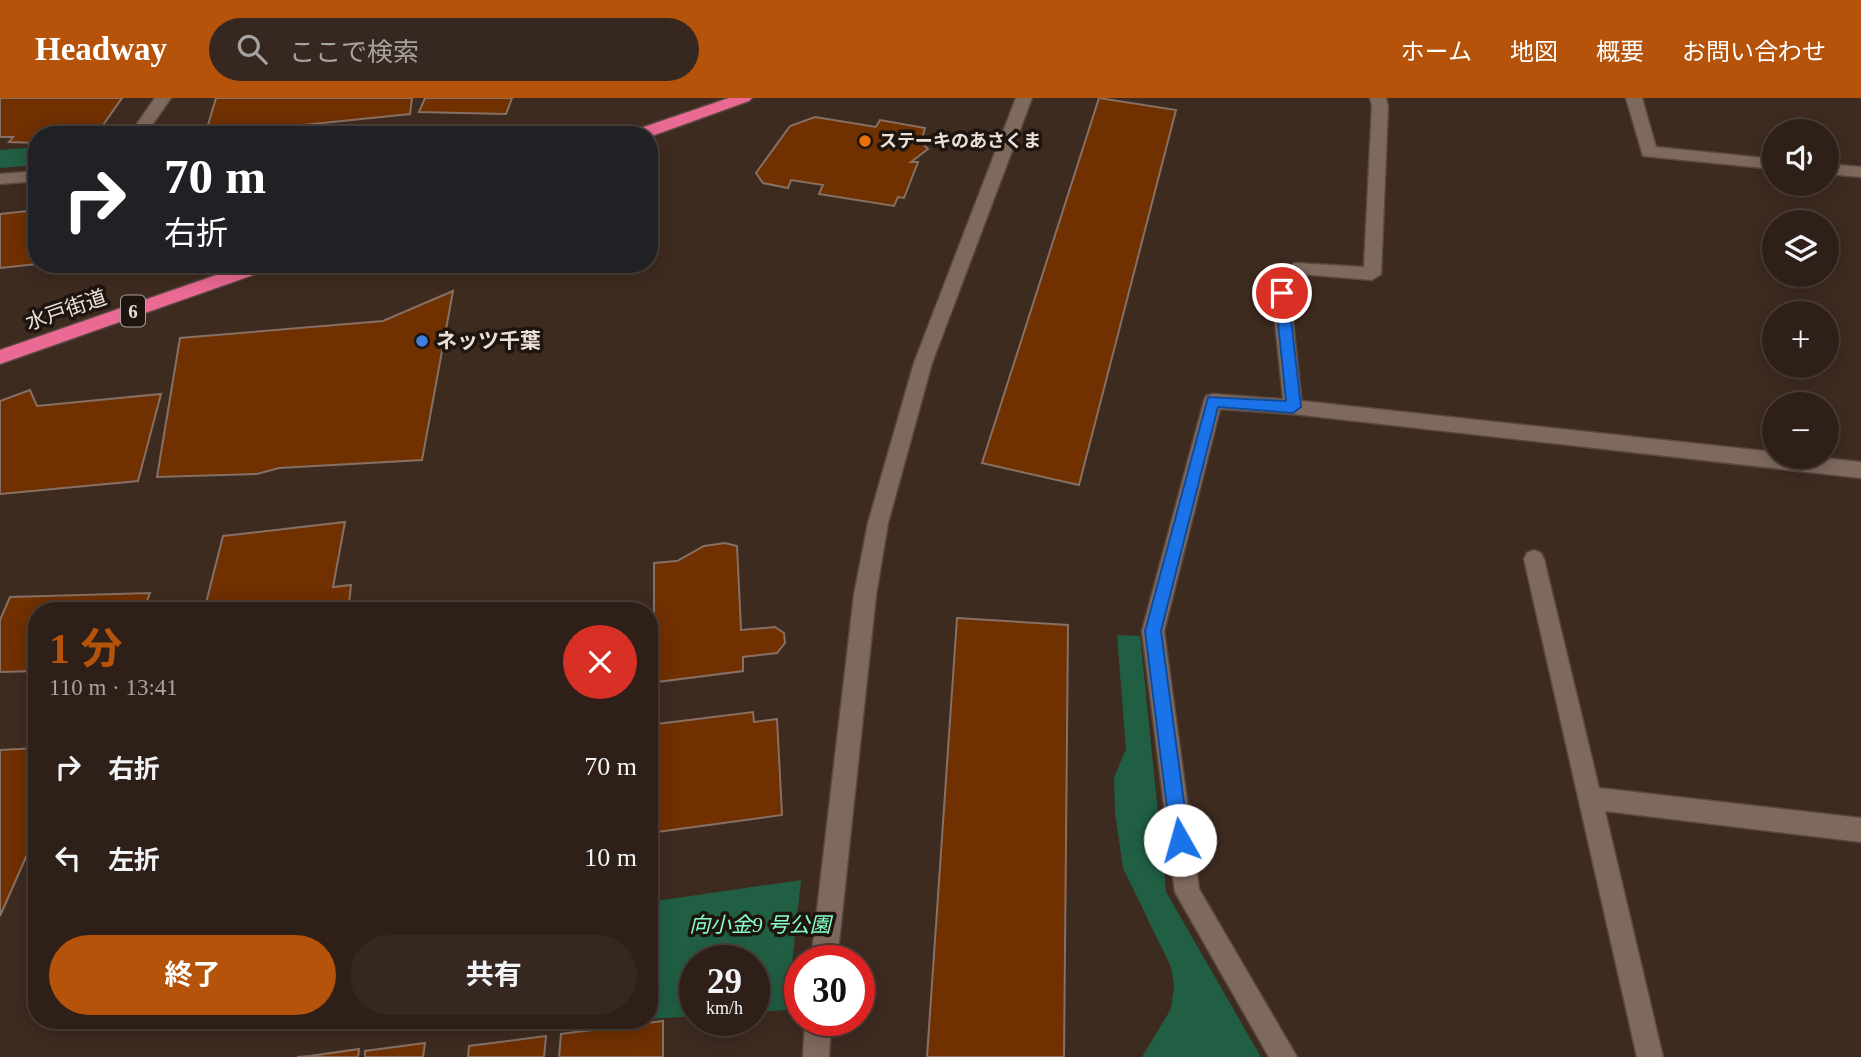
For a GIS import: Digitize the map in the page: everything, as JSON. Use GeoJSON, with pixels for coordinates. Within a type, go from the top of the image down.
{"type":"FeatureCollection","features":[{"type":"Feature","properties":{"kind":"highway"},"geometry":{"type":"LineString","coordinates":[[658,128],[744,98]]}},
{"type":"Feature","properties":{"kind":"highway","name":"水戸街道"},"geometry":{"type":"LineString","coordinates":[[0,357],[241,273]]}},
{"type":"Feature","properties":{"kind":"street"},"geometry":{"type":"LineString","coordinates":[[143,126],[163,98]]}},
{"type":"Feature","properties":{"kind":"street"},"geometry":{"type":"LineString","coordinates":[[826,945],[865,595],[878,523],[923,363],[1024,98]]}},
{"type":"Feature","properties":{"kind":"street"},"geometry":{"type":"LineString","coordinates":[[1294,269],[1372,274],[1380,106],[1378,98]]}},
{"type":"Feature","properties":{"kind":"street"},"geometry":{"type":"LineString","coordinates":[[1634,98],[1649,152],[1762,163]]}},
{"type":"Feature","properties":{"kind":"street"},"geometry":{"type":"LineString","coordinates":[[1839,170],[1861,172]]}},
{"type":"Feature","properties":{"kind":"street"},"geometry":{"type":"LineString","coordinates":[[0,179],[28,177]]}},
{"type":"Feature","properties":{"kind":"street"},"geometry":{"type":"LineString","coordinates":[[1282,293],[1293,407]]}},
{"type":"Feature","properties":{"kind":"street"},"geometry":{"type":"LineString","coordinates":[[1284,1057],[1187,892],[1153,631],[1213,401],[1293,407],[1861,470]]}},
{"type":"Feature","properties":{"kind":"street"},"geometry":{"type":"LineString","coordinates":[[1534,559],[1650,1057]]}},
{"type":"Feature","properties":{"kind":"street"},"geometry":{"type":"LineString","coordinates":[[1589,798],[1861,830]]}},
{"type":"Feature","properties":{"kind":"street"},"geometry":{"type":"LineString","coordinates":[[816,1057],[817,1036]]}},
{"type":"Feature","properties":{"kind":"green space"},"geometry":{"type":"Polygon","coordinates":[[[28,148],[28,166],[0,168],[0,150],[28,148]]]}},
{"type":"Feature","properties":{"kind":"green space"},"geometry":{"type":"Polygon","coordinates":[[[1117,635],[1140,636],[1166,892],[1261,1057],[1142,1057],[1171,1009],[1174,985],[1171,967],[1123,868],[1115,812],[1114,778],[1126,749],[1117,635]]]}},
{"type":"Feature","properties":{"kind":"green space","name":"向小金9 号公園"},"geometry":{"type":"Polygon","coordinates":[[[801,880],[794,945],[784,945],[784,1010],[770,1011],[770,945],[679,945],[679,1017],[658,1018],[658,901],[801,880]]]}},
{"type":"Feature","properties":{"kind":"building"},"geometry":{"type":"Polygon","coordinates":[[[0,98],[122,98],[102,126],[28,126],[28,143],[9,142],[13,137],[0,137],[0,98]]]}},
{"type":"Feature","properties":{"kind":"building"},"geometry":{"type":"Polygon","coordinates":[[[216,98],[412,98],[410,114],[293,126],[208,126],[216,98]]]}},
{"type":"Feature","properties":{"kind":"building"},"geometry":{"type":"Polygon","coordinates":[[[425,98],[512,98],[506,114],[419,112],[425,98]]]}},
{"type":"Feature","properties":{"kind":"building"},"geometry":{"type":"Polygon","coordinates":[[[1099,98],[1176,110],[1079,485],[982,463],[1099,98]]]}},
{"type":"Feature","properties":{"kind":"building"},"geometry":{"type":"Polygon","coordinates":[[[815,117],[876,127],[880,120],[925,128],[921,142],[928,149],[911,162],[918,162],[904,198],[898,197],[894,206],[819,194],[823,185],[791,180],[788,188],[763,183],[756,173],[790,126],[815,117]]]}},
{"type":"Feature","properties":{"kind":"building"},"geometry":{"type":"Polygon","coordinates":[[[28,211],[28,265],[0,268],[0,214],[28,211]]]}},
{"type":"Feature","properties":{"kind":"building"},"geometry":{"type":"Polygon","coordinates":[[[453,291],[422,460],[279,468],[257,474],[157,477],[180,338],[383,321],[453,291]]]}},
{"type":"Feature","properties":{"kind":"building"},"geometry":{"type":"Polygon","coordinates":[[[30,390],[37,406],[161,394],[138,481],[0,494],[0,401],[30,390]]]}},
{"type":"Feature","properties":{"kind":"building"},"geometry":{"type":"Polygon","coordinates":[[[345,522],[333,587],[351,585],[349,602],[206,602],[223,536],[345,522]]]}},
{"type":"Feature","properties":{"kind":"building"},"geometry":{"type":"Polygon","coordinates":[[[725,543],[737,546],[741,630],[775,627],[784,633],[785,643],[777,653],[743,657],[743,671],[658,682],[658,602],[654,602],[654,563],[677,561],[704,546],[725,543]]]}},
{"type":"Feature","properties":{"kind":"building"},"geometry":{"type":"Polygon","coordinates":[[[150,593],[146,602],[28,602],[28,671],[0,672],[0,620],[10,597],[150,593]]]}},
{"type":"Feature","properties":{"kind":"building"},"geometry":{"type":"Polygon","coordinates":[[[957,618],[1068,625],[1064,1057],[927,1057],[957,618]]]}},
{"type":"Feature","properties":{"kind":"building"},"geometry":{"type":"Polygon","coordinates":[[[753,712],[754,722],[777,719],[782,815],[658,832],[658,724],[753,712]]]}},
{"type":"Feature","properties":{"kind":"building"},"geometry":{"type":"Polygon","coordinates":[[[28,748],[28,852],[0,916],[0,750],[28,748]]]}},
{"type":"Feature","properties":{"kind":"building"},"geometry":{"type":"Polygon","coordinates":[[[663,1021],[663,1057],[559,1057],[561,1034],[600,1029],[658,1029],[658,1022],[663,1021]]]}},
{"type":"Feature","properties":{"kind":"building"},"geometry":{"type":"Polygon","coordinates":[[[546,1036],[544,1057],[468,1057],[469,1046],[546,1036]]]}},
{"type":"Feature","properties":{"kind":"building"},"geometry":{"type":"Polygon","coordinates":[[[425,1043],[423,1057],[365,1057],[365,1051],[425,1043]]]}},
{"type":"Feature","properties":{"kind":"building"},"geometry":{"type":"Polygon","coordinates":[[[359,1049],[358,1057],[297,1057],[310,1056],[359,1049]]]}},
{"type":"Feature","properties":{"kind":"place","name":"ステーキのあさくま"},"geometry":{"type":"Point","coordinates":[865,141]}},
{"type":"Feature","properties":{"kind":"place","name":"ネッツ千葉"},"geometry":{"type":"Point","coordinates":[422,341]}},
{"type":"Feature","properties":{"kind":"route"},"geometry":{"type":"LineString","coordinates":[[1180,840],[1153,631],[1160,595],[1213,401],[1293,407],[1282,293]]}}]}
